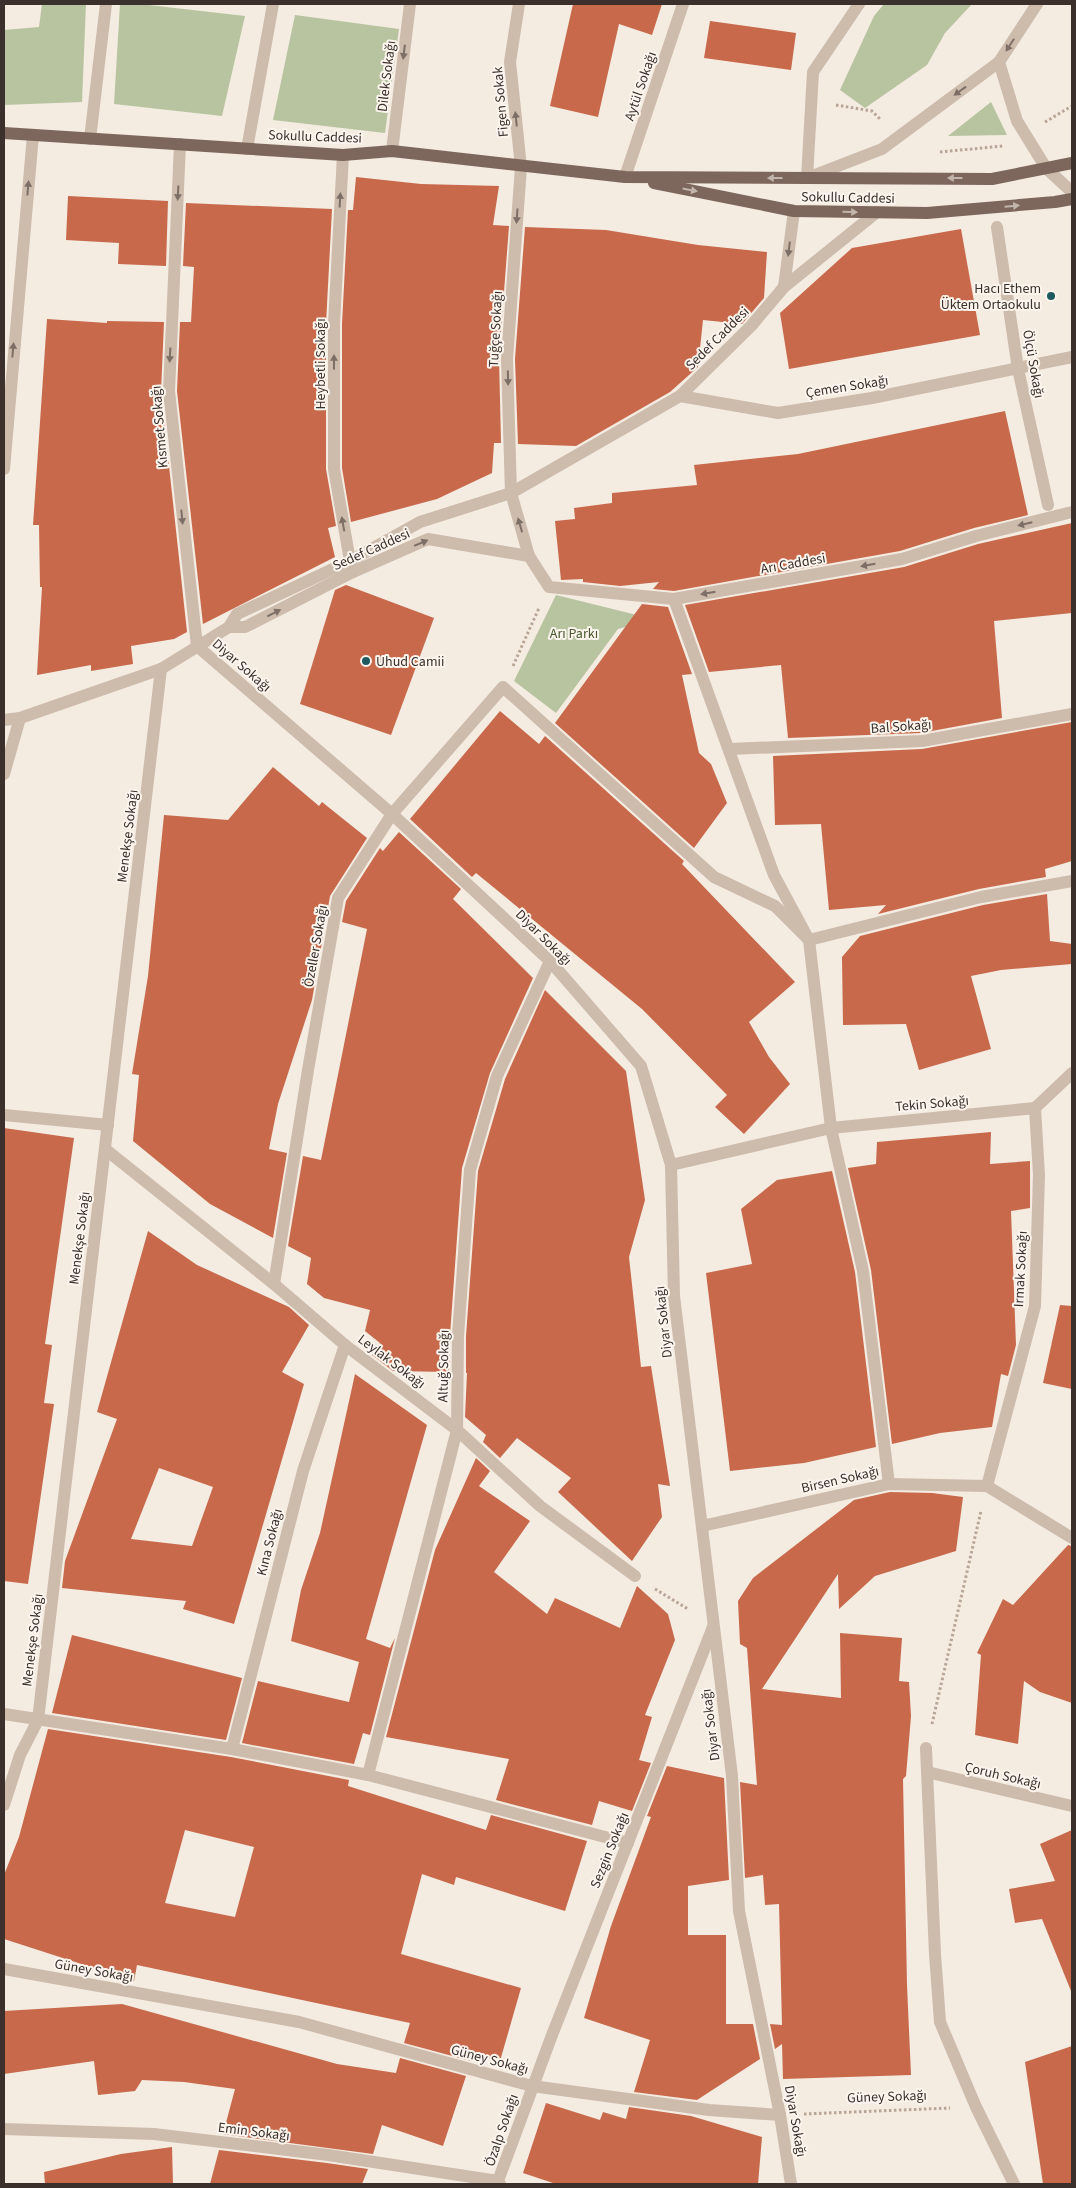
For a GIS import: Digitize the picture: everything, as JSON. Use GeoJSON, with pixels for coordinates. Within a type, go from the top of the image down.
{"type":"FeatureCollection","features":[{"type":"Feature","properties":{"kind":"main road","name":"Sokullu Caddesi"},"geometry":{"type":"LineString","coordinates":[[4,133],[342,155],[392,151],[521,167],[625,177],[992,178],[1072,163]]}},
{"type":"Feature","properties":{"kind":"main road","name":"Sokullu Caddesi"},"geometry":{"type":"LineString","coordinates":[[625,177],[794,211],[927,213],[1072,199]]}},
{"type":"Feature","properties":{"kind":"street"},"geometry":{"type":"LineString","coordinates":[[90,139],[106,4]]}},
{"type":"Feature","properties":{"kind":"street"},"geometry":{"type":"LineString","coordinates":[[247,149],[273,4]]}},
{"type":"Feature","properties":{"kind":"street","name":"Dilek Sokağı"},"geometry":{"type":"LineString","coordinates":[[392,151],[410,4]]}},
{"type":"Feature","properties":{"kind":"street","name":"Figen Sokak"},"geometry":{"type":"LineString","coordinates":[[519,4],[510,62],[521,167]]}},
{"type":"Feature","properties":{"kind":"street","name":"Aytül Sokağı"},"geometry":{"type":"LineString","coordinates":[[625,177],[683,4]]}},
{"type":"Feature","properties":{"kind":"street"},"geometry":{"type":"LineString","coordinates":[[859,4],[813,72],[807,178],[882,149],[999,62],[1037,4]]}},
{"type":"Feature","properties":{"kind":"street"},"geometry":{"type":"LineString","coordinates":[[999,62],[1016,120],[1046,168],[1072,192]]}},
{"type":"Feature","properties":{"kind":"street"},"geometry":{"type":"LineString","coordinates":[[4,469],[33,135]]}},
{"type":"Feature","properties":{"kind":"street","name":"Kısmet Sokağı"},"geometry":{"type":"LineString","coordinates":[[180,144],[169,391],[197,646]]}},
{"type":"Feature","properties":{"kind":"street","name":"Heybetli Sokağı"},"geometry":{"type":"LineString","coordinates":[[342,155],[334,324],[334,469],[351,566]]}},
{"type":"Feature","properties":{"kind":"street","name":"Tuğçe Sokağı"},"geometry":{"type":"LineString","coordinates":[[511,493],[507,359],[521,167]]}},
{"type":"Feature","properties":{"kind":"street"},"geometry":{"type":"LineString","coordinates":[[784,287],[794,211]]}},
{"type":"Feature","properties":{"kind":"street","name":"Sedef Caddesi"},"geometry":{"type":"LineString","coordinates":[[4,720],[20,718],[161,669],[229,627],[245,627],[351,566],[420,522],[511,493],[680,396],[751,326],[784,287],[877,212]]}},
{"type":"Feature","properties":{"kind":"street","name":"Ölçü Sokağı"},"geometry":{"type":"LineString","coordinates":[[997,227],[1018,369],[1048,505]]}},
{"type":"Feature","properties":{"kind":"street","name":"Çemen Sokağı"},"geometry":{"type":"LineString","coordinates":[[680,396],[778,413],[872,398],[1072,357]]}},
{"type":"Feature","properties":{"kind":"street"},"geometry":{"type":"LineString","coordinates":[[511,493],[528,556],[549,587]]}},
{"type":"Feature","properties":{"kind":"street","name":"Arı Caddesi"},"geometry":{"type":"LineString","coordinates":[[549,587],[674,599],[902,559],[976,536],[1072,512]]}},
{"type":"Feature","properties":{"kind":"street","name":"Sedef Caddesi"},"geometry":{"type":"LineString","coordinates":[[351,566],[428,539],[528,556]]}},
{"type":"Feature","properties":{"kind":"street"},"geometry":{"type":"LineString","coordinates":[[674,599],[730,749],[774,875],[809,940],[831,1128],[863,1271],[889,1484]]}},
{"type":"Feature","properties":{"kind":"street","name":"Diyar Sokağı"},"geometry":{"type":"LineString","coordinates":[[197,646],[392,814],[550,961],[641,1066],[671,1165],[674,1296],[732,1776],[739,1910],[780,2115],[791,2184]]}},
{"type":"Feature","properties":{"kind":"street","name":"Menekşe Sokağı"},"geometry":{"type":"LineString","coordinates":[[4,1805],[20,1755],[38,1720],[161,669]]}},
{"type":"Feature","properties":{"kind":"street"},"geometry":{"type":"LineString","coordinates":[[503,687],[714,877],[776,906],[809,940]]}},
{"type":"Feature","properties":{"kind":"street","name":"Özeller Sokağı"},"geometry":{"type":"LineString","coordinates":[[274,1284],[338,898],[392,814],[503,687]]}},
{"type":"Feature","properties":{"kind":"street","name":"Bal Sokağı"},"geometry":{"type":"LineString","coordinates":[[730,749],[922,741],[1072,714]]}},
{"type":"Feature","properties":{"kind":"street"},"geometry":{"type":"LineString","coordinates":[[4,774],[20,718]]}},
{"type":"Feature","properties":{"kind":"street"},"geometry":{"type":"LineString","coordinates":[[809,940],[980,897],[1072,881]]}},
{"type":"Feature","properties":{"kind":"street","name":"Altuğ Sokağı"},"geometry":{"type":"LineString","coordinates":[[368,1775],[457,1430],[458,1336],[470,1170],[497,1076],[550,961]]}},
{"type":"Feature","properties":{"kind":"street"},"geometry":{"type":"LineString","coordinates":[[1035,1108],[1072,1073]]}},
{"type":"Feature","properties":{"kind":"street","name":"Tekin Sokağı"},"geometry":{"type":"LineString","coordinates":[[671,1165],[831,1128],[1035,1108]]}},
{"type":"Feature","properties":{"kind":"street","name":"Irmak Sokağı"},"geometry":{"type":"LineString","coordinates":[[987,1486],[1035,1306],[1039,1175],[1035,1108]]}},
{"type":"Feature","properties":{"kind":"street"},"geometry":{"type":"LineString","coordinates":[[4,1114],[108,1126]]}},
{"type":"Feature","properties":{"kind":"street","name":"Leylak Sokağı"},"geometry":{"type":"LineString","coordinates":[[105,1149],[274,1284],[345,1345],[457,1430],[540,1506],[635,1576]]}},
{"type":"Feature","properties":{"kind":"street","name":"Kına Sokağı"},"geometry":{"type":"LineString","coordinates":[[232,1748],[303,1471],[345,1345]]}},
{"type":"Feature","properties":{"kind":"street","name":"Birsen Sokağı"},"geometry":{"type":"LineString","coordinates":[[702,1526],[889,1484],[987,1486]]}},
{"type":"Feature","properties":{"kind":"street"},"geometry":{"type":"LineString","coordinates":[[987,1486],[1072,1538]]}},
{"type":"Feature","properties":{"kind":"street","name":"Sezgin Sokağı"},"geometry":{"type":"LineString","coordinates":[[532,2086],[714,1626]]}},
{"type":"Feature","properties":{"kind":"street"},"geometry":{"type":"LineString","coordinates":[[4,1714],[232,1748],[368,1775],[628,1843]]}},
{"type":"Feature","properties":{"kind":"street"},"geometry":{"type":"LineString","coordinates":[[926,1748],[935,1954],[940,2022],[976,2107],[1014,2184]]}},
{"type":"Feature","properties":{"kind":"street","name":"Çoruh Sokağı"},"geometry":{"type":"LineString","coordinates":[[927,1772],[1072,1806]]}},
{"type":"Feature","properties":{"kind":"street","name":"Güney Sokağı"},"geometry":{"type":"LineString","coordinates":[[4,1969],[299,2022],[532,2086],[709,2110],[780,2115]]}},
{"type":"Feature","properties":{"kind":"street","name":"Özalp Sokağı"},"geometry":{"type":"LineString","coordinates":[[499,2183],[532,2086]]}},
{"type":"Feature","properties":{"kind":"street","name":"Emin Sokağı"},"geometry":{"type":"LineString","coordinates":[[4,2129],[154,2134],[328,2156],[499,2183]]}},
{"type":"Feature","properties":{"kind":"path"},"geometry":{"type":"LineString","coordinates":[[503,687],[549,587]]}},
{"type":"Feature","properties":{"kind":"path"},"geometry":{"type":"LineString","coordinates":[[926,1748],[987,1486]]}},
{"type":"Feature","properties":{"kind":"path"},"geometry":{"type":"LineString","coordinates":[[635,1576],[714,1626]]}},
{"type":"Feature","properties":{"kind":"path","name":"Güney Sokağı"},"geometry":{"type":"LineString","coordinates":[[780,2115],[976,2107]]}},
{"type":"Feature","properties":{"kind":"green space"},"geometry":{"type":"Polygon","coordinates":[[[42,4],[86,4],[82,102],[4,105],[4,30],[39,27],[42,4]]]}},
{"type":"Feature","properties":{"kind":"green space"},"geometry":{"type":"Polygon","coordinates":[[[120,4],[140,4],[245,16],[222,116],[114,104],[120,4]]]}},
{"type":"Feature","properties":{"kind":"green space"},"geometry":{"type":"Polygon","coordinates":[[[884,4],[972,4],[945,33],[927,65],[865,108],[840,90],[874,16],[884,4]]]}},
{"type":"Feature","properties":{"kind":"green space"},"geometry":{"type":"Polygon","coordinates":[[[295,15],[399,29],[385,133],[273,120],[295,15]]]}},
{"type":"Feature","properties":{"kind":"green space"},"geometry":{"type":"Polygon","coordinates":[[[991,102],[1007,135],[948,136],[991,102]]]}},
{"type":"Feature","properties":{"kind":"green space","name":"Arı Parkı"},"geometry":{"type":"Polygon","coordinates":[[[556,595],[653,619],[618,629],[556,713],[514,681],[556,595]]]}},
{"type":"Feature","properties":{"kind":"building"},"geometry":{"type":"Polygon","coordinates":[[[573,4],[662,4],[652,35],[619,24],[598,117],[550,106],[573,4]]]}},
{"type":"Feature","properties":{"kind":"building"},"geometry":{"type":"Polygon","coordinates":[[[710,21],[796,33],[791,70],[704,58],[710,21]]]}},
{"type":"Feature","properties":{"kind":"building"},"geometry":{"type":"Polygon","coordinates":[[[356,177],[421,184],[499,186],[493,225],[509,226],[499,358],[501,443],[494,443],[492,473],[437,499],[351,522],[342,468],[342,324],[348,210],[353,210],[356,177]]]}},
{"type":"Feature","properties":{"kind":"building"},"geometry":{"type":"Polygon","coordinates":[[[68,196],[168,201],[166,266],[118,264],[119,243],[66,240],[68,196]]]}},
{"type":"Feature","properties":{"kind":"building"},"geometry":{"type":"Polygon","coordinates":[[[186,203],[332,209],[326,324],[326,469],[336,526],[328,528],[335,557],[203,624],[177,391],[180,322],[191,322],[194,267],[183,266],[186,203]]]}},
{"type":"Feature","properties":{"kind":"building"},"geometry":{"type":"Polygon","coordinates":[[[525,227],[606,230],[698,245],[767,252],[764,298],[742,324],[703,320],[698,367],[670,392],[576,446],[518,444],[515,359],[525,227]]]}},
{"type":"Feature","properties":{"kind":"building"},"geometry":{"type":"Polygon","coordinates":[[[961,229],[980,335],[789,369],[780,313],[852,248],[961,229]]]}},
{"type":"Feature","properties":{"kind":"building"},"geometry":{"type":"Polygon","coordinates":[[[47,319],[107,323],[107,321],[164,322],[161,392],[187,632],[174,639],[131,646],[133,664],[91,671],[91,665],[37,675],[42,587],[40,587],[39,525],[33,525],[47,319]]]}},
{"type":"Feature","properties":{"kind":"building"},"geometry":{"type":"Polygon","coordinates":[[[1005,411],[1028,515],[974,528],[900,551],[674,591],[653,589],[659,582],[620,586],[583,582],[583,579],[561,580],[555,521],[575,519],[574,508],[612,503],[612,493],[697,485],[694,465],[798,454],[1005,411]]]}},
{"type":"Feature","properties":{"kind":"building"},"geometry":{"type":"Polygon","coordinates":[[[1072,523],[1072,613],[994,621],[1002,718],[921,733],[788,738],[781,665],[709,672],[685,605],[904,567],[978,544],[1072,523]]]}},
{"type":"Feature","properties":{"kind":"building","name":"Uhud Camii"},"geometry":{"type":"Polygon","coordinates":[[[346,585],[434,618],[391,735],[300,704],[335,590],[346,585]]]}},
{"type":"Feature","properties":{"kind":"building"},"geometry":{"type":"Polygon","coordinates":[[[642,604],[668,607],[692,674],[682,675],[699,753],[711,764],[727,803],[694,848],[555,723],[642,604]]]}},
{"type":"Feature","properties":{"kind":"building"},"geometry":{"type":"Polygon","coordinates":[[[500,711],[539,744],[545,736],[684,861],[682,864],[795,982],[749,1022],[769,1057],[790,1084],[744,1134],[715,1107],[727,1095],[642,1009],[476,873],[472,877],[410,819],[500,711]]]}},
{"type":"Feature","properties":{"kind":"building"},"geometry":{"type":"Polygon","coordinates":[[[1072,722],[1072,861],[1045,869],[1046,877],[979,889],[878,914],[886,905],[829,910],[821,824],[775,825],[773,756],[922,749],[1072,722]]]}},
{"type":"Feature","properties":{"kind":"building"},"geometry":{"type":"Polygon","coordinates":[[[273,767],[319,806],[322,802],[367,838],[330,896],[312,1000],[278,1104],[269,1149],[287,1153],[273,1238],[210,1204],[133,1141],[139,1075],[132,1074],[148,976],[164,815],[228,820],[273,767]]]}},
{"type":"Feature","properties":{"kind":"building"},"geometry":{"type":"Polygon","coordinates":[[[399,832],[461,889],[453,899],[533,978],[490,1073],[462,1168],[449,1372],[393,1371],[372,1355],[380,1343],[365,1331],[370,1310],[324,1298],[307,1284],[311,1258],[288,1246],[303,1156],[321,1160],[367,929],[342,922],[346,901],[380,848],[383,851],[399,832]]]}},
{"type":"Feature","properties":{"kind":"building"},"geometry":{"type":"Polygon","coordinates":[[[1047,894],[1050,941],[1072,944],[1072,964],[1001,970],[971,976],[991,1049],[919,1070],[906,1024],[843,1025],[842,957],[860,936],[983,905],[1047,894]]]}},
{"type":"Feature","properties":{"kind":"building"},"geometry":{"type":"Polygon","coordinates":[[[545,990],[626,1071],[645,1200],[629,1257],[641,1367],[651,1366],[670,1486],[658,1484],[662,1517],[632,1561],[558,1492],[571,1478],[517,1438],[500,1458],[483,1442],[486,1435],[465,1417],[466,1336],[478,1171],[505,1079],[545,990]]]}},
{"type":"Feature","properties":{"kind":"building"},"geometry":{"type":"Polygon","coordinates":[[[4,1128],[74,1138],[45,1344],[52,1345],[44,1403],[54,1404],[28,1584],[4,1581],[4,1128]]]}},
{"type":"Feature","properties":{"kind":"building"},"geometry":{"type":"Polygon","coordinates":[[[991,1132],[990,1164],[1030,1161],[1030,1208],[1011,1211],[1016,1345],[1008,1376],[1001,1374],[992,1427],[940,1433],[892,1444],[871,1270],[848,1168],[876,1164],[877,1142],[991,1132]]]}},
{"type":"Feature","properties":{"kind":"building"},"geometry":{"type":"Polygon","coordinates":[[[832,1171],[855,1272],[876,1447],[804,1463],[730,1471],[706,1273],[752,1264],[741,1209],[777,1180],[832,1171]]]}},
{"type":"Feature","properties":{"kind":"building"},"geometry":{"type":"Polygon","coordinates":[[[148,1231],[197,1265],[289,1307],[309,1325],[282,1372],[304,1384],[234,1624],[183,1609],[186,1601],[62,1588],[65,1561],[117,1419],[97,1412],[148,1231]],[[159,1468],[131,1539],[192,1546],[213,1487],[159,1468]]]}},
{"type":"Feature","properties":{"kind":"building"},"geometry":{"type":"Polygon","coordinates":[[[1060,1305],[1072,1306],[1072,1389],[1043,1383],[1060,1305]]]}},
{"type":"Feature","properties":{"kind":"building"},"geometry":{"type":"Polygon","coordinates":[[[355,1374],[427,1425],[366,1639],[390,1648],[395,1638],[370,1735],[363,1733],[354,1764],[242,1743],[258,1681],[349,1702],[359,1662],[291,1641],[301,1590],[320,1533],[355,1374]]]}},
{"type":"Feature","properties":{"kind":"building"},"geometry":{"type":"Polygon","coordinates":[[[476,1458],[490,1471],[479,1486],[530,1521],[494,1572],[547,1614],[555,1598],[620,1628],[637,1586],[668,1614],[675,1640],[645,1715],[652,1717],[639,1760],[651,1763],[632,1811],[599,1801],[592,1825],[496,1800],[509,1759],[386,1737],[435,1550],[476,1458]]]}},
{"type":"Feature","properties":{"kind":"building"},"geometry":{"type":"Polygon","coordinates":[[[890,1492],[932,1493],[963,1497],[956,1551],[875,1576],[839,1609],[838,1574],[762,1689],[841,1698],[840,1633],[902,1638],[899,1681],[909,1682],[911,1716],[906,1776],[903,1779],[907,1985],[911,2075],[783,2079],[782,2044],[775,2049],[770,2024],[782,2025],[779,1904],[765,1905],[763,1875],[745,1878],[740,1782],[757,1785],[747,1648],[740,1644],[738,1601],[753,1578],[854,1500],[890,1492]]]}},
{"type":"Feature","properties":{"kind":"building"},"geometry":{"type":"Polygon","coordinates":[[[1068,1545],[1072,1546],[1072,1703],[1040,1692],[1024,1681],[1018,1744],[975,1735],[981,1655],[977,1653],[1003,1599],[1013,1605],[1068,1545]]]}},
{"type":"Feature","properties":{"kind":"building"},"geometry":{"type":"Polygon","coordinates":[[[72,1635],[242,1678],[226,1740],[52,1713],[72,1635]]]}},
{"type":"Feature","properties":{"kind":"building"},"geometry":{"type":"Polygon","coordinates":[[[48,1729],[231,1757],[349,1780],[348,1786],[486,1830],[491,1815],[587,1841],[565,1911],[456,1877],[454,1885],[422,1874],[401,1954],[521,1988],[500,2061],[474,2054],[471,2061],[404,2043],[410,2023],[137,1965],[134,1981],[4,1939],[4,1875],[19,1837],[48,1729]],[[185,1830],[165,1903],[235,1917],[254,1847],[185,1830]]]}},
{"type":"Feature","properties":{"kind":"building"},"geometry":{"type":"Polygon","coordinates":[[[667,1766],[724,1778],[729,1880],[688,1886],[688,1935],[726,1935],[726,2024],[753,2024],[760,2059],[697,2100],[634,2092],[650,2040],[584,2018],[611,1926],[651,1817],[647,1816],[667,1766]]]}},
{"type":"Feature","properties":{"kind":"building"},"geometry":{"type":"Polygon","coordinates":[[[1072,1830],[1071,1991],[1042,1919],[1015,1923],[1009,1889],[1055,1881],[1040,1844],[1072,1830]]]}},
{"type":"Feature","properties":{"kind":"building"},"geometry":{"type":"Polygon","coordinates":[[[122,2004],[337,2064],[396,2073],[400,2058],[466,2076],[443,2146],[382,2125],[373,2154],[223,2134],[235,2089],[184,2082],[142,2080],[135,2091],[98,2095],[94,2061],[4,2074],[4,2011],[122,2004]]]}},
{"type":"Feature","properties":{"kind":"building"},"geometry":{"type":"Polygon","coordinates":[[[1072,2046],[1072,2184],[1043,2184],[1025,2062],[1072,2046]]]}},
{"type":"Feature","properties":{"kind":"building"},"geometry":{"type":"Polygon","coordinates":[[[546,2103],[600,2120],[603,2112],[626,2119],[629,2107],[691,2116],[762,2137],[758,2184],[556,2184],[523,2173],[546,2103]]]}},
{"type":"Feature","properties":{"kind":"building"},"geometry":{"type":"Polygon","coordinates":[[[172,2147],[173,2184],[45,2184],[44,2172],[121,2154],[172,2147]]]}},
{"type":"Feature","properties":{"kind":"building"},"geometry":{"type":"Polygon","coordinates":[[[219,2150],[368,2169],[362,2184],[210,2184],[219,2150]]]}},
{"type":"Feature","properties":{"kind":"place","name":"Hacı Ethem Üktem Ortaokulu"},"geometry":{"type":"Point","coordinates":[1051,296]}},
{"type":"Feature","properties":{"kind":"place","name":"Uhud Camii"},"geometry":{"type":"Point","coordinates":[366,661]}}]}
